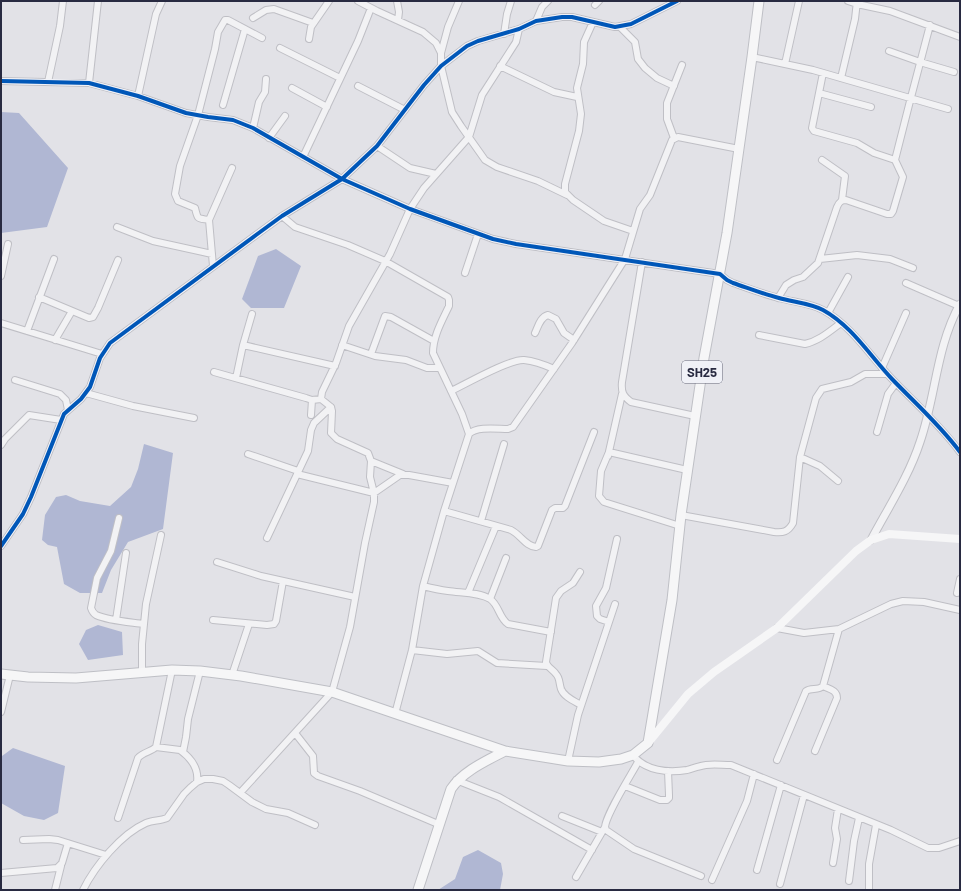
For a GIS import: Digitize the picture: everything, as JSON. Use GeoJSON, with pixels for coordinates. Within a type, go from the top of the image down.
{"type":"FeatureCollection","features":[{"type":"Feature","properties":{"kind":"main road","name":"SH25"},"geometry":{"type":"LineString","coordinates":[[648,743],[672,600],[687,470],[704,358],[720,274],[759,1]]}},
{"type":"Feature","properties":{"kind":"main road"},"geometry":{"type":"LineString","coordinates":[[6,674],[41,678],[69,678],[142,671],[172,670],[200,671],[232,675],[332,692],[504,750],[568,761],[599,762],[636,758],[688,694],[714,672],[777,628],[856,551],[871,540],[889,534],[960,538]]}},
{"type":"Feature","properties":{"kind":"main road"},"geometry":{"type":"LineString","coordinates":[[418,890],[438,824],[451,789],[456,780],[504,750]]}},
{"type":"Feature","properties":{"kind":"street"},"geometry":{"type":"LineString","coordinates":[[48,82],[60,26],[62,1]]}},
{"type":"Feature","properties":{"kind":"street"},"geometry":{"type":"LineString","coordinates":[[89,83],[98,1]]}},
{"type":"Feature","properties":{"kind":"street"},"geometry":{"type":"LineString","coordinates":[[138,96],[156,14],[162,1]]}},
{"type":"Feature","properties":{"kind":"street"},"geometry":{"type":"LineString","coordinates":[[309,39],[313,23],[328,1]]}},
{"type":"Feature","properties":{"kind":"street"},"geometry":{"type":"LineString","coordinates":[[358,1],[423,32],[436,43],[441,53]]}},
{"type":"Feature","properties":{"kind":"street"},"geometry":{"type":"LineString","coordinates":[[397,1],[399,15],[398,20]]}},
{"type":"Feature","properties":{"kind":"street"},"geometry":{"type":"LineString","coordinates":[[459,1],[448,27],[441,53],[441,66],[452,112],[485,160],[490,164],[538,181],[568,195],[604,221],[633,231]]}},
{"type":"Feature","properties":{"kind":"street"},"geometry":{"type":"LineString","coordinates":[[504,34],[511,1]]}},
{"type":"Feature","properties":{"kind":"street"},"geometry":{"type":"LineString","coordinates":[[536,21],[542,8],[548,1]]}},
{"type":"Feature","properties":{"kind":"street"},"geometry":{"type":"LineString","coordinates":[[1,546],[23,514],[31,497],[60,420],[90,387],[102,354],[110,343],[282,216],[342,179],[377,146],[424,84],[441,66],[467,46],[478,41],[519,29],[536,21],[572,17],[620,27],[631,24],[677,1]]}},
{"type":"Feature","properties":{"kind":"street"},"geometry":{"type":"LineString","coordinates":[[785,64],[799,1]]}},
{"type":"Feature","properties":{"kind":"street"},"geometry":{"type":"LineString","coordinates":[[848,1],[890,11],[960,37]]}},
{"type":"Feature","properties":{"kind":"street"},"geometry":{"type":"LineString","coordinates":[[841,78],[855,20],[857,3]]}},
{"type":"Feature","properties":{"kind":"street"},"geometry":{"type":"LineString","coordinates":[[302,157],[358,41],[371,8]]}},
{"type":"Feature","properties":{"kind":"street"},"geometry":{"type":"LineString","coordinates":[[253,18],[266,10],[274,9],[313,23]]}},
{"type":"Feature","properties":{"kind":"street"},"geometry":{"type":"LineString","coordinates":[[209,220],[198,218],[195,214],[195,208],[178,201],[175,194],[180,166],[198,115],[218,32],[223,22],[228,20],[262,38]]}},
{"type":"Feature","properties":{"kind":"street"},"geometry":{"type":"LineString","coordinates":[[568,195],[565,192],[565,184],[580,122],[580,108],[576,88],[584,60],[584,42],[593,22]]}},
{"type":"Feature","properties":{"kind":"street"},"geometry":{"type":"LineString","coordinates":[[842,200],[887,214],[891,214],[893,211],[903,177],[895,160],[930,25]]}},
{"type":"Feature","properties":{"kind":"street"},"geometry":{"type":"LineString","coordinates":[[620,27],[635,42],[638,59],[645,68],[657,78],[674,86]]}},
{"type":"Feature","properties":{"kind":"street"},"geometry":{"type":"LineString","coordinates":[[223,106],[245,29]]}},
{"type":"Feature","properties":{"kind":"street"},"geometry":{"type":"LineString","coordinates":[[321,399],[322,392],[335,366],[349,326],[385,261],[410,210],[424,188],[469,137],[482,95],[516,42],[519,29]]}},
{"type":"Feature","properties":{"kind":"street"},"geometry":{"type":"LineString","coordinates":[[280,48],[340,78]]}},
{"type":"Feature","properties":{"kind":"street"},"geometry":{"type":"LineString","coordinates":[[889,51],[954,72]]}},
{"type":"Feature","properties":{"kind":"street"},"geometry":{"type":"LineString","coordinates":[[752,58],[823,73],[948,109]]}},
{"type":"Feature","properties":{"kind":"street"},"geometry":{"type":"LineString","coordinates":[[674,138],[668,124],[666,111],[667,103],[682,65]]}},
{"type":"Feature","properties":{"kind":"street"},"geometry":{"type":"LineString","coordinates":[[500,66],[554,92],[577,98]]}},
{"type":"Feature","properties":{"kind":"street"},"geometry":{"type":"LineString","coordinates":[[823,73],[812,124],[814,131],[857,143],[874,153],[895,160]]}},
{"type":"Feature","properties":{"kind":"street"},"geometry":{"type":"LineString","coordinates":[[253,128],[259,102],[265,92],[266,79]]}},
{"type":"Feature","properties":{"kind":"street"},"geometry":{"type":"LineString","coordinates":[[1,81],[89,83],[138,96],[186,113],[232,120],[253,128],[342,179],[410,210],[478,234],[504,242],[720,274],[733,283],[778,298],[816,307],[828,313],[849,330],[887,374],[941,428],[960,452]]}},
{"type":"Feature","properties":{"kind":"street"},"geometry":{"type":"LineString","coordinates":[[358,86],[404,110]]}},
{"type":"Feature","properties":{"kind":"street"},"geometry":{"type":"LineString","coordinates":[[292,88],[327,107]]}},
{"type":"Feature","properties":{"kind":"street"},"geometry":{"type":"LineString","coordinates":[[819,93],[871,107]]}},
{"type":"Feature","properties":{"kind":"street"},"geometry":{"type":"LineString","coordinates":[[269,138],[285,116]]}},
{"type":"Feature","properties":{"kind":"street"},"geometry":{"type":"LineString","coordinates":[[674,138],[678,137],[739,149]]}},
{"type":"Feature","properties":{"kind":"street"},"geometry":{"type":"LineString","coordinates":[[469,434],[472,431],[478,430],[508,429],[513,427],[554,369],[625,259],[640,210],[650,195],[669,146],[674,138]]}},
{"type":"Feature","properties":{"kind":"street"},"geometry":{"type":"LineString","coordinates":[[377,146],[410,168],[436,174]]}},
{"type":"Feature","properties":{"kind":"street"},"geometry":{"type":"LineString","coordinates":[[778,298],[786,285],[803,277],[815,267],[820,259],[839,202],[842,200],[845,176],[822,160]]}},
{"type":"Feature","properties":{"kind":"street"},"geometry":{"type":"LineString","coordinates":[[213,266],[209,220],[232,168]]}},
{"type":"Feature","properties":{"kind":"street"},"geometry":{"type":"LineString","coordinates":[[282,216],[295,227],[348,245],[385,261],[448,297],[450,300],[449,306],[434,341],[432,353],[464,418],[469,434],[444,511],[423,586],[412,650],[395,714]]}},
{"type":"Feature","properties":{"kind":"street"},"geometry":{"type":"LineString","coordinates":[[117,227],[153,241],[212,254]]}},
{"type":"Feature","properties":{"kind":"street"},"geometry":{"type":"LineString","coordinates":[[465,273],[478,234]]}},
{"type":"Feature","properties":{"kind":"street"},"geometry":{"type":"LineString","coordinates":[[1,276],[8,244]]}},
{"type":"Feature","properties":{"kind":"street"},"geometry":{"type":"LineString","coordinates":[[820,259],[857,255],[890,259],[913,268]]}},
{"type":"Feature","properties":{"kind":"street"},"geometry":{"type":"LineString","coordinates":[[27,331],[54,259]]}},
{"type":"Feature","properties":{"kind":"street"},"geometry":{"type":"LineString","coordinates":[[39,297],[89,318],[93,317],[118,260]]}},
{"type":"Feature","properties":{"kind":"street"},"geometry":{"type":"LineString","coordinates":[[607,463],[622,394],[622,382],[642,262]]}},
{"type":"Feature","properties":{"kind":"street"},"geometry":{"type":"LineString","coordinates":[[828,313],[848,277]]}},
{"type":"Feature","properties":{"kind":"street"},"geometry":{"type":"LineString","coordinates":[[871,540],[909,469],[920,442],[939,359],[951,321],[959,305],[906,283]]}},
{"type":"Feature","properties":{"kind":"street"},"geometry":{"type":"LineString","coordinates":[[55,340],[72,311]]}},
{"type":"Feature","properties":{"kind":"street"},"geometry":{"type":"LineString","coordinates":[[882,368],[906,313]]}},
{"type":"Feature","properties":{"kind":"street"},"geometry":{"type":"LineString","coordinates":[[236,378],[243,345],[252,314]]}},
{"type":"Feature","properties":{"kind":"street"},"geometry":{"type":"LineString","coordinates":[[372,354],[385,316],[388,315],[434,341]]}},
{"type":"Feature","properties":{"kind":"street"},"geometry":{"type":"LineString","coordinates":[[535,333],[542,318],[548,315],[556,319],[564,333],[574,340]]}},
{"type":"Feature","properties":{"kind":"street"},"geometry":{"type":"LineString","coordinates":[[1,323],[102,354]]}},
{"type":"Feature","properties":{"kind":"street"},"geometry":{"type":"LineString","coordinates":[[759,336],[805,344],[811,343],[818,339],[841,323]]}},
{"type":"Feature","properties":{"kind":"street"},"geometry":{"type":"LineString","coordinates":[[243,345],[335,366]]}},
{"type":"Feature","properties":{"kind":"street"},"geometry":{"type":"LineString","coordinates":[[342,346],[372,354],[406,360],[427,368],[439,368]]}},
{"type":"Feature","properties":{"kind":"street"},"geometry":{"type":"LineString","coordinates":[[451,391],[519,360],[532,361],[554,369]]}},
{"type":"Feature","properties":{"kind":"street"},"geometry":{"type":"LineString","coordinates":[[214,372],[312,400],[321,399],[331,407],[332,410],[331,433],[337,439],[368,453],[371,461],[370,477],[374,494],[374,502],[350,627],[332,692],[240,793]]}},
{"type":"Feature","properties":{"kind":"street"},"geometry":{"type":"LineString","coordinates":[[681,514],[774,532],[785,532],[790,528],[794,518],[800,457],[816,398],[822,389],[851,382],[866,374],[887,374]]}},
{"type":"Feature","properties":{"kind":"street"},"geometry":{"type":"LineString","coordinates":[[15,380],[60,394],[66,400],[68,410]]}},
{"type":"Feature","properties":{"kind":"street"},"geometry":{"type":"LineString","coordinates":[[877,432],[888,394],[896,383]]}},
{"type":"Feature","properties":{"kind":"street"},"geometry":{"type":"LineString","coordinates":[[86,393],[133,406],[194,418]]}},
{"type":"Feature","properties":{"kind":"street"},"geometry":{"type":"LineString","coordinates":[[622,394],[631,402],[695,416]]}},
{"type":"Feature","properties":{"kind":"street"},"geometry":{"type":"LineString","coordinates":[[311,415],[312,400]]}},
{"type":"Feature","properties":{"kind":"street"},"geometry":{"type":"LineString","coordinates":[[267,538],[309,447],[311,430],[314,423],[331,407]]}},
{"type":"Feature","properties":{"kind":"street"},"geometry":{"type":"LineString","coordinates":[[1,445],[30,415],[60,420]]}},
{"type":"Feature","properties":{"kind":"street"},"geometry":{"type":"LineString","coordinates":[[444,511],[514,532],[530,546],[538,546],[552,510],[555,508],[563,508],[565,506],[594,432]]}},
{"type":"Feature","properties":{"kind":"street"},"geometry":{"type":"LineString","coordinates":[[481,521],[504,444]]}},
{"type":"Feature","properties":{"kind":"street"},"geometry":{"type":"LineString","coordinates":[[609,452],[687,470]]}},
{"type":"Feature","properties":{"kind":"street"},"geometry":{"type":"LineString","coordinates":[[609,452],[601,471],[599,496],[604,502],[680,526]]}},
{"type":"Feature","properties":{"kind":"street"},"geometry":{"type":"LineString","coordinates":[[248,454],[298,472],[374,494]]}},
{"type":"Feature","properties":{"kind":"street"},"geometry":{"type":"LineString","coordinates":[[800,457],[820,466],[838,481]]}},
{"type":"Feature","properties":{"kind":"street"},"geometry":{"type":"LineString","coordinates":[[371,461],[404,475],[453,483]]}},
{"type":"Feature","properties":{"kind":"street"},"geometry":{"type":"LineString","coordinates":[[374,494],[396,477],[404,475]]}},
{"type":"Feature","properties":{"kind":"street"},"geometry":{"type":"LineString","coordinates":[[119,518],[110,550],[96,578],[91,608],[92,612],[96,615],[116,620],[144,624]]}},
{"type":"Feature","properties":{"kind":"street"},"geometry":{"type":"LineString","coordinates":[[468,593],[496,526]]}},
{"type":"Feature","properties":{"kind":"street"},"geometry":{"type":"LineString","coordinates":[[142,671],[144,624],[149,585],[161,535]]}},
{"type":"Feature","properties":{"kind":"street"},"geometry":{"type":"LineString","coordinates":[[609,622],[597,616],[596,606],[606,588],[617,539]]}},
{"type":"Feature","properties":{"kind":"street"},"geometry":{"type":"LineString","coordinates":[[116,620],[126,553]]}},
{"type":"Feature","properties":{"kind":"street"},"geometry":{"type":"LineString","coordinates":[[490,599],[506,558]]}},
{"type":"Feature","properties":{"kind":"street"},"geometry":{"type":"LineString","coordinates":[[217,562],[261,576],[355,597]]}},
{"type":"Feature","properties":{"kind":"street"},"geometry":{"type":"LineString","coordinates":[[547,666],[546,662],[552,632],[556,598],[558,593],[573,583],[580,572]]}},
{"type":"Feature","properties":{"kind":"street"},"geometry":{"type":"LineString","coordinates":[[957,593],[960,580]]}},
{"type":"Feature","properties":{"kind":"street"},"geometry":{"type":"LineString","coordinates":[[213,620],[249,624],[274,624],[276,621],[283,581]]}},
{"type":"Feature","properties":{"kind":"street"},"geometry":{"type":"LineString","coordinates":[[423,586],[446,591],[468,593],[490,599],[494,602],[502,620],[508,624],[552,632]]}},
{"type":"Feature","properties":{"kind":"street"},"geometry":{"type":"LineString","coordinates":[[777,628],[804,633],[839,629],[891,604],[902,601],[924,602],[960,610]]}},
{"type":"Feature","properties":{"kind":"street"},"geometry":{"type":"LineString","coordinates":[[568,761],[578,715],[615,604]]}},
{"type":"Feature","properties":{"kind":"street"},"geometry":{"type":"LineString","coordinates":[[232,675],[249,624]]}},
{"type":"Feature","properties":{"kind":"street"},"geometry":{"type":"LineString","coordinates":[[777,760],[806,691],[818,689],[823,686],[839,629]]}},
{"type":"Feature","properties":{"kind":"street"},"geometry":{"type":"LineString","coordinates":[[412,650],[447,654],[478,651],[482,652],[497,663],[547,666],[557,674],[560,680],[561,688],[566,695],[581,705]]}},
{"type":"Feature","properties":{"kind":"street"},"geometry":{"type":"LineString","coordinates":[[118,818],[136,762],[141,755],[153,750],[156,747],[172,670]]}},
{"type":"Feature","properties":{"kind":"street"},"geometry":{"type":"LineString","coordinates":[[182,752],[186,737],[188,719],[200,671]]}},
{"type":"Feature","properties":{"kind":"street"},"geometry":{"type":"LineString","coordinates":[[1,712],[6,674]]}},
{"type":"Feature","properties":{"kind":"street"},"geometry":{"type":"LineString","coordinates":[[815,751],[837,698],[835,691],[823,686]]}},
{"type":"Feature","properties":{"kind":"street"},"geometry":{"type":"LineString","coordinates":[[295,733],[313,756],[314,773],[318,776],[360,791],[438,824]]}},
{"type":"Feature","properties":{"kind":"street"},"geometry":{"type":"LineString","coordinates":[[156,747],[180,750],[191,760],[196,769],[198,776],[197,782]]}},
{"type":"Feature","properties":{"kind":"street"},"geometry":{"type":"LineString","coordinates":[[576,877],[603,830],[636,758],[647,767],[668,771],[686,770],[714,764],[731,765],[891,830],[928,848],[939,848],[960,841]]}},
{"type":"Feature","properties":{"kind":"street"},"geometry":{"type":"LineString","coordinates":[[624,786],[660,800],[667,800],[669,798],[668,771]]}},
{"type":"Feature","properties":{"kind":"street"},"geometry":{"type":"LineString","coordinates":[[712,880],[747,801],[754,774]]}},
{"type":"Feature","properties":{"kind":"street"},"geometry":{"type":"LineString","coordinates":[[83,890],[106,855],[120,841],[139,826],[155,820],[167,818],[184,794],[197,782],[204,779],[223,781],[266,809],[288,813],[315,825]]}},
{"type":"Feature","properties":{"kind":"street"},"geometry":{"type":"LineString","coordinates":[[456,780],[499,797],[592,850]]}},
{"type":"Feature","properties":{"kind":"street"},"geometry":{"type":"LineString","coordinates":[[758,870],[781,785]]}},
{"type":"Feature","properties":{"kind":"street"},"geometry":{"type":"LineString","coordinates":[[780,884],[804,795]]}},
{"type":"Feature","properties":{"kind":"street"},"geometry":{"type":"LineString","coordinates":[[833,863],[837,838],[835,828],[838,809]]}},
{"type":"Feature","properties":{"kind":"street"},"geometry":{"type":"LineString","coordinates":[[562,816],[603,830],[634,849],[701,876]]}},
{"type":"Feature","properties":{"kind":"street"},"geometry":{"type":"LineString","coordinates":[[849,881],[854,841],[859,818]]}},
{"type":"Feature","properties":{"kind":"street"},"geometry":{"type":"LineString","coordinates":[[869,890],[869,864],[876,824]]}},
{"type":"Feature","properties":{"kind":"street"},"geometry":{"type":"LineString","coordinates":[[23,840],[49,839],[68,843],[106,855]]}},
{"type":"Feature","properties":{"kind":"street"},"geometry":{"type":"LineString","coordinates":[[55,890],[68,843]]}},
{"type":"Feature","properties":{"kind":"street"},"geometry":{"type":"LineString","coordinates":[[1,873],[61,866]]}},
{"type":"Feature","properties":{"kind":"water"},"geometry":{"type":"Polygon","coordinates":[[[1,112],[19,113],[68,168],[47,227],[1,233],[1,112]]]}},
{"type":"Feature","properties":{"kind":"water"},"geometry":{"type":"Polygon","coordinates":[[[276,249],[301,266],[284,308],[251,308],[242,299],[258,256],[276,249]]]}},
{"type":"Feature","properties":{"kind":"water"},"geometry":{"type":"Polygon","coordinates":[[[144,444],[173,453],[163,529],[128,542],[111,570],[102,593],[80,593],[64,584],[57,547],[48,545],[42,540],[45,515],[56,497],[66,495],[80,501],[110,506],[131,487],[138,469],[144,444]]]}},
{"type":"Feature","properties":{"kind":"water"},"geometry":{"type":"Polygon","coordinates":[[[98,625],[122,632],[123,655],[88,660],[79,644],[86,630],[98,625]]]}},
{"type":"Feature","properties":{"kind":"water"},"geometry":{"type":"Polygon","coordinates":[[[13,748],[65,766],[58,813],[44,820],[24,816],[1,803],[2,756],[13,748]]]}},
{"type":"Feature","properties":{"kind":"water"},"geometry":{"type":"Polygon","coordinates":[[[478,850],[501,863],[503,874],[500,890],[438,890],[455,879],[463,857],[478,850]]]}},
{"type":"Feature","properties":{"kind":"cycle path"},"geometry":{"type":"LineString","coordinates":[[1,546],[23,514],[64,414],[81,399],[90,387],[100,358],[110,343],[282,216],[342,179],[377,146],[424,85],[441,66],[467,46],[478,41],[519,29],[536,21],[572,17],[615,27],[631,24],[677,1]]}},
{"type":"Feature","properties":{"kind":"cycle path"},"geometry":{"type":"LineString","coordinates":[[1,81],[89,83],[138,96],[186,113],[233,120],[253,128],[342,179],[410,209],[493,239],[516,244],[720,274],[733,283],[756,291],[818,308],[843,324],[852,333],[892,379],[927,414],[960,452]]}}]}
